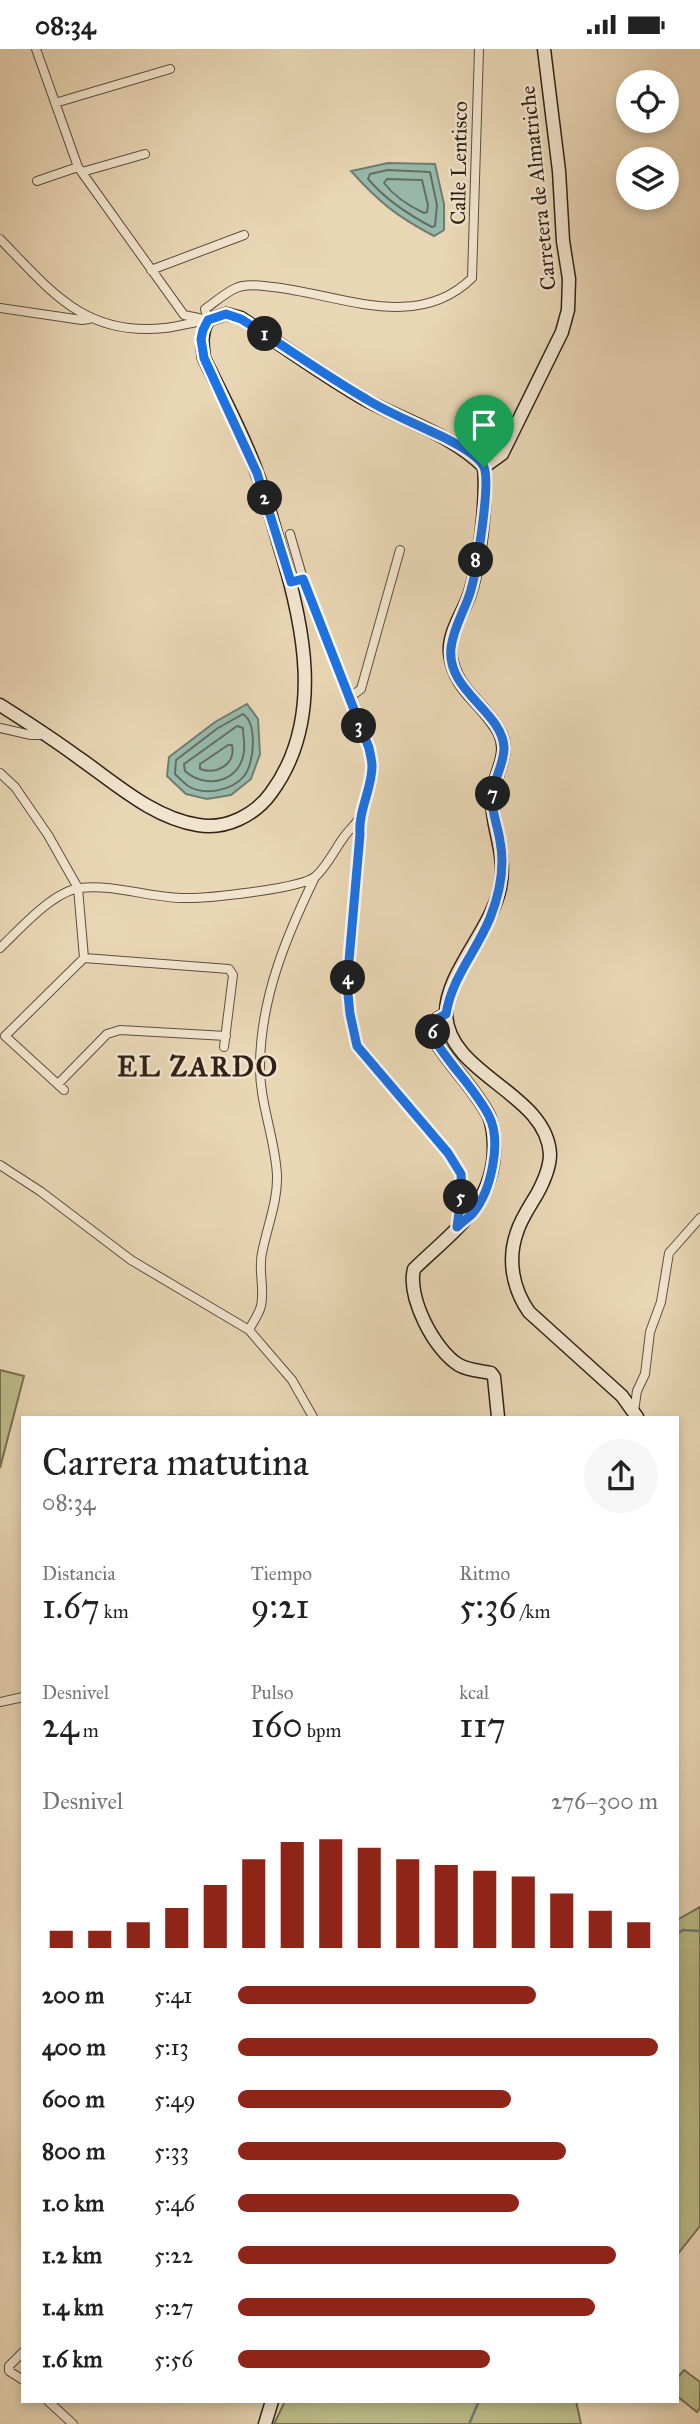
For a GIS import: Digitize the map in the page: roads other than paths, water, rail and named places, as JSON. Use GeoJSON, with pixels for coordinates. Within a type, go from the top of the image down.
{"type":"FeatureCollection","features":[{"type":"Feature","properties":{"kind":"street"},"geometry":{"type":"LineString","coordinates":[[36,49],[80,169],[184,315],[208,320]]}},
{"type":"Feature","properties":{"kind":"street","name":"Calle Lentisco"},"geometry":{"type":"LineString","coordinates":[[208,320],[205,309],[236,288],[252,285],[290,289],[355,305],[384,307],[424,305],[459,291],[472,278],[479,49]]}},
{"type":"Feature","properties":{"kind":"street","name":"Carretera de Almatriche"},"geometry":{"type":"LineString","coordinates":[[484,467],[502,454],[562,332],[568,310],[569,279],[563,241],[559,170],[544,49]]}},
{"type":"Feature","properties":{"kind":"street"},"geometry":{"type":"LineString","coordinates":[[55,103],[170,69]]}},
{"type":"Feature","properties":{"kind":"street"},"geometry":{"type":"LineString","coordinates":[[37,181],[145,154]]}},
{"type":"Feature","properties":{"kind":"street"},"geometry":{"type":"LineString","coordinates":[[151,269],[244,235]]}},
{"type":"Feature","properties":{"kind":"street"},"geometry":{"type":"LineString","coordinates":[[0,239],[58,299],[89,319],[129,328],[164,328],[226,314],[241,319],[367,400],[443,437],[471,454],[484,467],[486,488],[474,578],[470,595],[453,632],[450,652],[457,676],[470,697],[499,732],[504,745],[503,760],[492,798],[503,860],[500,888],[489,920],[458,974],[449,996],[446,1014],[449,1028],[458,1045],[537,1119],[548,1138],[550,1159],[542,1184],[517,1231],[512,1256],[513,1279],[518,1297],[528,1313],[622,1396],[635,1414]]}},
{"type":"Feature","properties":{"kind":"street"},"geometry":{"type":"LineString","coordinates":[[0,308],[89,319]]}},
{"type":"Feature","properties":{"kind":"street"},"geometry":{"type":"LineString","coordinates":[[208,320],[201,339],[204,358],[257,473],[297,580],[369,748],[372,766],[359,820],[347,984],[357,1046],[448,1153],[461,1174],[462,1190],[457,1227]]}},
{"type":"Feature","properties":{"kind":"street"},"geometry":{"type":"LineString","coordinates":[[0,705],[139,800],[173,818],[198,825],[220,826],[242,819],[266,800],[285,775],[296,746],[302,719],[305,659],[290,534]]}},
{"type":"Feature","properties":{"kind":"street"},"geometry":{"type":"LineString","coordinates":[[349,698],[361,689],[400,550]]}},
{"type":"Feature","properties":{"kind":"street"},"geometry":{"type":"LineString","coordinates":[[0,728],[31,735],[47,735]]}},
{"type":"Feature","properties":{"kind":"street"},"geometry":{"type":"LineString","coordinates":[[0,773],[15,787],[48,835],[78,888],[84,958]]}},
{"type":"Feature","properties":{"kind":"street"},"geometry":{"type":"LineString","coordinates":[[249,1330],[260,1308],[260,1267],[276,1184],[275,1157],[263,1101],[260,1070],[269,993],[287,936],[315,877],[359,820]]}},
{"type":"Feature","properties":{"kind":"street"},"geometry":{"type":"LineString","coordinates":[[0,948],[40,910],[78,888],[204,898],[287,886],[315,877]]}},
{"type":"Feature","properties":{"kind":"street"},"geometry":{"type":"LineString","coordinates":[[224,1047],[226,1035],[233,975],[229,969],[84,958],[5,1036],[61,1087],[107,1034],[120,1030],[226,1035]]}},
{"type":"Feature","properties":{"kind":"street"},"geometry":{"type":"LineString","coordinates":[[446,1014],[437,1019],[433,1037],[490,1118],[494,1136],[494,1161],[488,1185],[473,1212],[414,1269],[411,1280],[417,1307],[439,1346],[461,1367],[491,1373],[494,1377],[498,1416]]}},
{"type":"Feature","properties":{"kind":"street"},"geometry":{"type":"LineString","coordinates":[[0,1165],[40,1191],[131,1260],[249,1330],[292,1380],[312,1416]]}},
{"type":"Feature","properties":{"kind":"street"},"geometry":{"type":"LineString","coordinates":[[635,1414],[637,1391],[645,1374],[650,1332],[661,1302],[669,1253],[700,1218]]}},
{"type":"Feature","properties":{"kind":"street"},"geometry":{"type":"LineString","coordinates":[[0,1702],[21,1697]]}},
{"type":"Feature","properties":{"kind":"street"},"geometry":{"type":"LineString","coordinates":[[21,2354],[9,2366],[9,2371],[21,2379]]}},
{"type":"Feature","properties":{"kind":"street"},"geometry":{"type":"LineString","coordinates":[[50,2403],[73,2424]]}},
{"type":"Feature","properties":{"kind":"street"},"geometry":{"type":"LineString","coordinates":[[265,2424],[271,2403]]}},
{"type":"Feature","properties":{"kind":"water"},"geometry":{"type":"Polygon","coordinates":[[[388,163],[435,164],[444,204],[444,230],[434,236],[409,222],[380,200],[351,171],[388,163]]]}},
{"type":"Feature","properties":{"kind":"water"},"geometry":{"type":"Polygon","coordinates":[[[247,704],[258,719],[260,754],[251,779],[231,795],[207,799],[186,794],[167,776],[169,757],[215,722],[247,704]]]}},
{"type":"Feature","properties":{"kind":"waterway"},"geometry":{"type":"LineString","coordinates":[[679,1933],[683,1930],[700,1931]]}},
{"type":"Feature","properties":{"kind":"waterway"},"geometry":{"type":"LineString","coordinates":[[469,2424],[478,2403]]}},
{"type":"Feature","properties":{"kind":"district","name":"EL ZARDO"},"geometry":{"type":"Point","coordinates":[198,1066]}}]}
